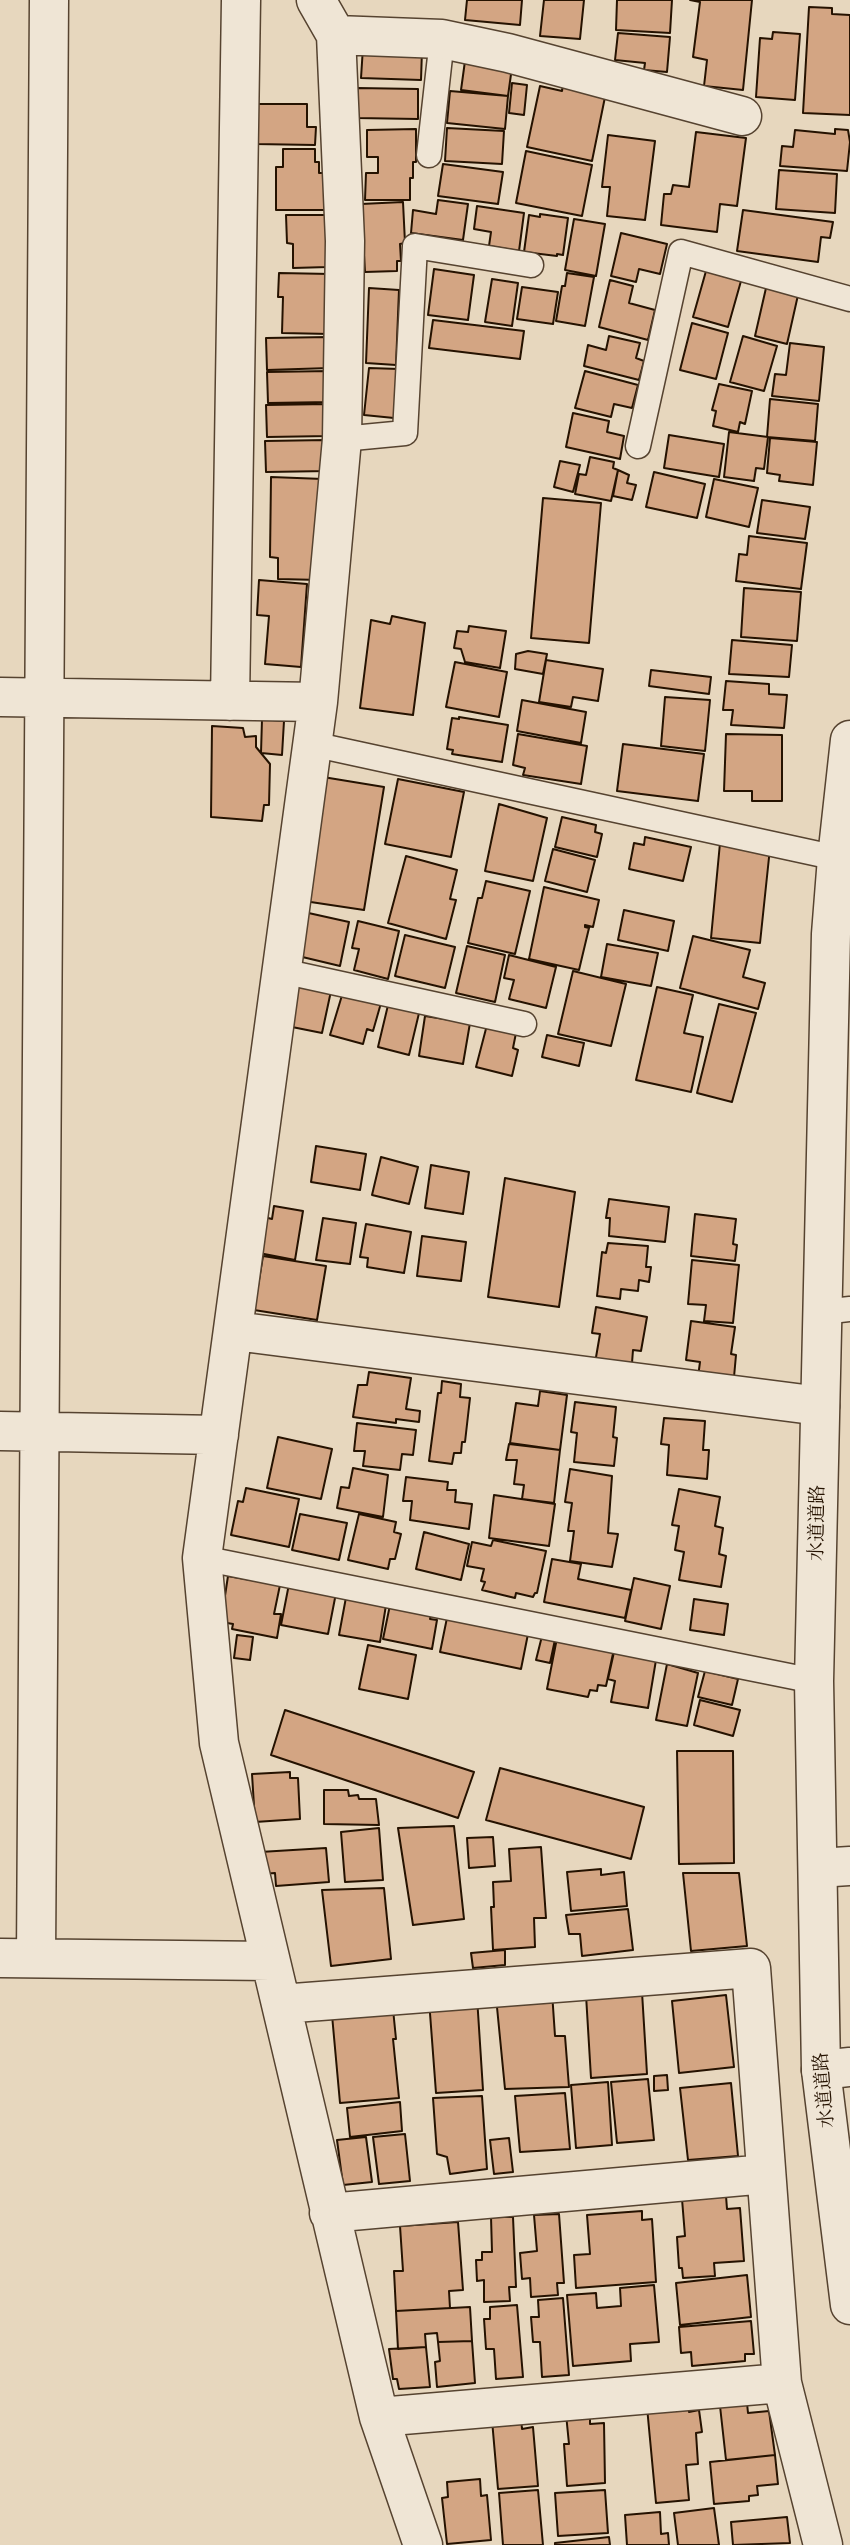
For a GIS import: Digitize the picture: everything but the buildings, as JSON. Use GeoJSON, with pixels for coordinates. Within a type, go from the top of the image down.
{"type":"FeatureCollection","features":[{"type":"Feature","properties":{"kind":"street"},"geometry":{"type":"LineString","coordinates":[[49,0],[40,1432],[18,1958],[270,1961]]}},
{"type":"Feature","properties":{"kind":"street"},"geometry":{"type":"LineString","coordinates":[[230,701],[242,0]]}},
{"type":"Feature","properties":{"kind":"street"},"geometry":{"type":"LineString","coordinates":[[316,0],[336,35],[345,241],[342,439],[318,702],[235,1331],[202,1558],[219,1743],[379,2417],[423,2545]]}},
{"type":"Feature","properties":{"kind":"street"},"geometry":{"type":"LineString","coordinates":[[336,35],[442,39],[508,53],[742,116]]}},
{"type":"Feature","properties":{"kind":"street"},"geometry":{"type":"LineString","coordinates":[[0,697],[318,702]]}},
{"type":"Feature","properties":{"kind":"street","name":"水道道路"},"geometry":{"type":"LineString","coordinates":[[850,740],[837,858],[841,933],[836,1310],[820,1406],[814,1681],[834,1867],[835,2069],[850,2305]]}},
{"type":"Feature","properties":{"kind":"street"},"geometry":{"type":"LineString","coordinates":[[235,1331],[820,1406]]}},
{"type":"Feature","properties":{"kind":"street"},"geometry":{"type":"LineString","coordinates":[[0,1431],[219,1435]]}},
{"type":"Feature","properties":{"kind":"street"},"geometry":{"type":"LineString","coordinates":[[281,2004],[751,1968],[782,2383],[823,2545]]}},
{"type":"Feature","properties":{"kind":"street"},"geometry":{"type":"LineString","coordinates":[[329,2213],[766,2174]]}},
{"type":"Feature","properties":{"kind":"street"},"geometry":{"type":"LineString","coordinates":[[379,2417],[782,2383]]}},
{"type":"Feature","properties":{"kind":"lane"},"geometry":{"type":"LineString","coordinates":[[429,155],[442,39]]}},
{"type":"Feature","properties":{"kind":"lane"},"geometry":{"type":"LineString","coordinates":[[342,439],[405,433],[415,246],[531,265]]}},
{"type":"Feature","properties":{"kind":"lane"},"geometry":{"type":"LineString","coordinates":[[638,446],[681,251],[850,299]]}},
{"type":"Feature","properties":{"kind":"lane"},"geometry":{"type":"LineString","coordinates":[[312,744],[837,858]]}},
{"type":"Feature","properties":{"kind":"lane"},"geometry":{"type":"LineString","coordinates":[[282,971],[524,1024]]}},
{"type":"Feature","properties":{"kind":"lane"},"geometry":{"type":"LineString","coordinates":[[202,1558],[814,1681]]}}]}
